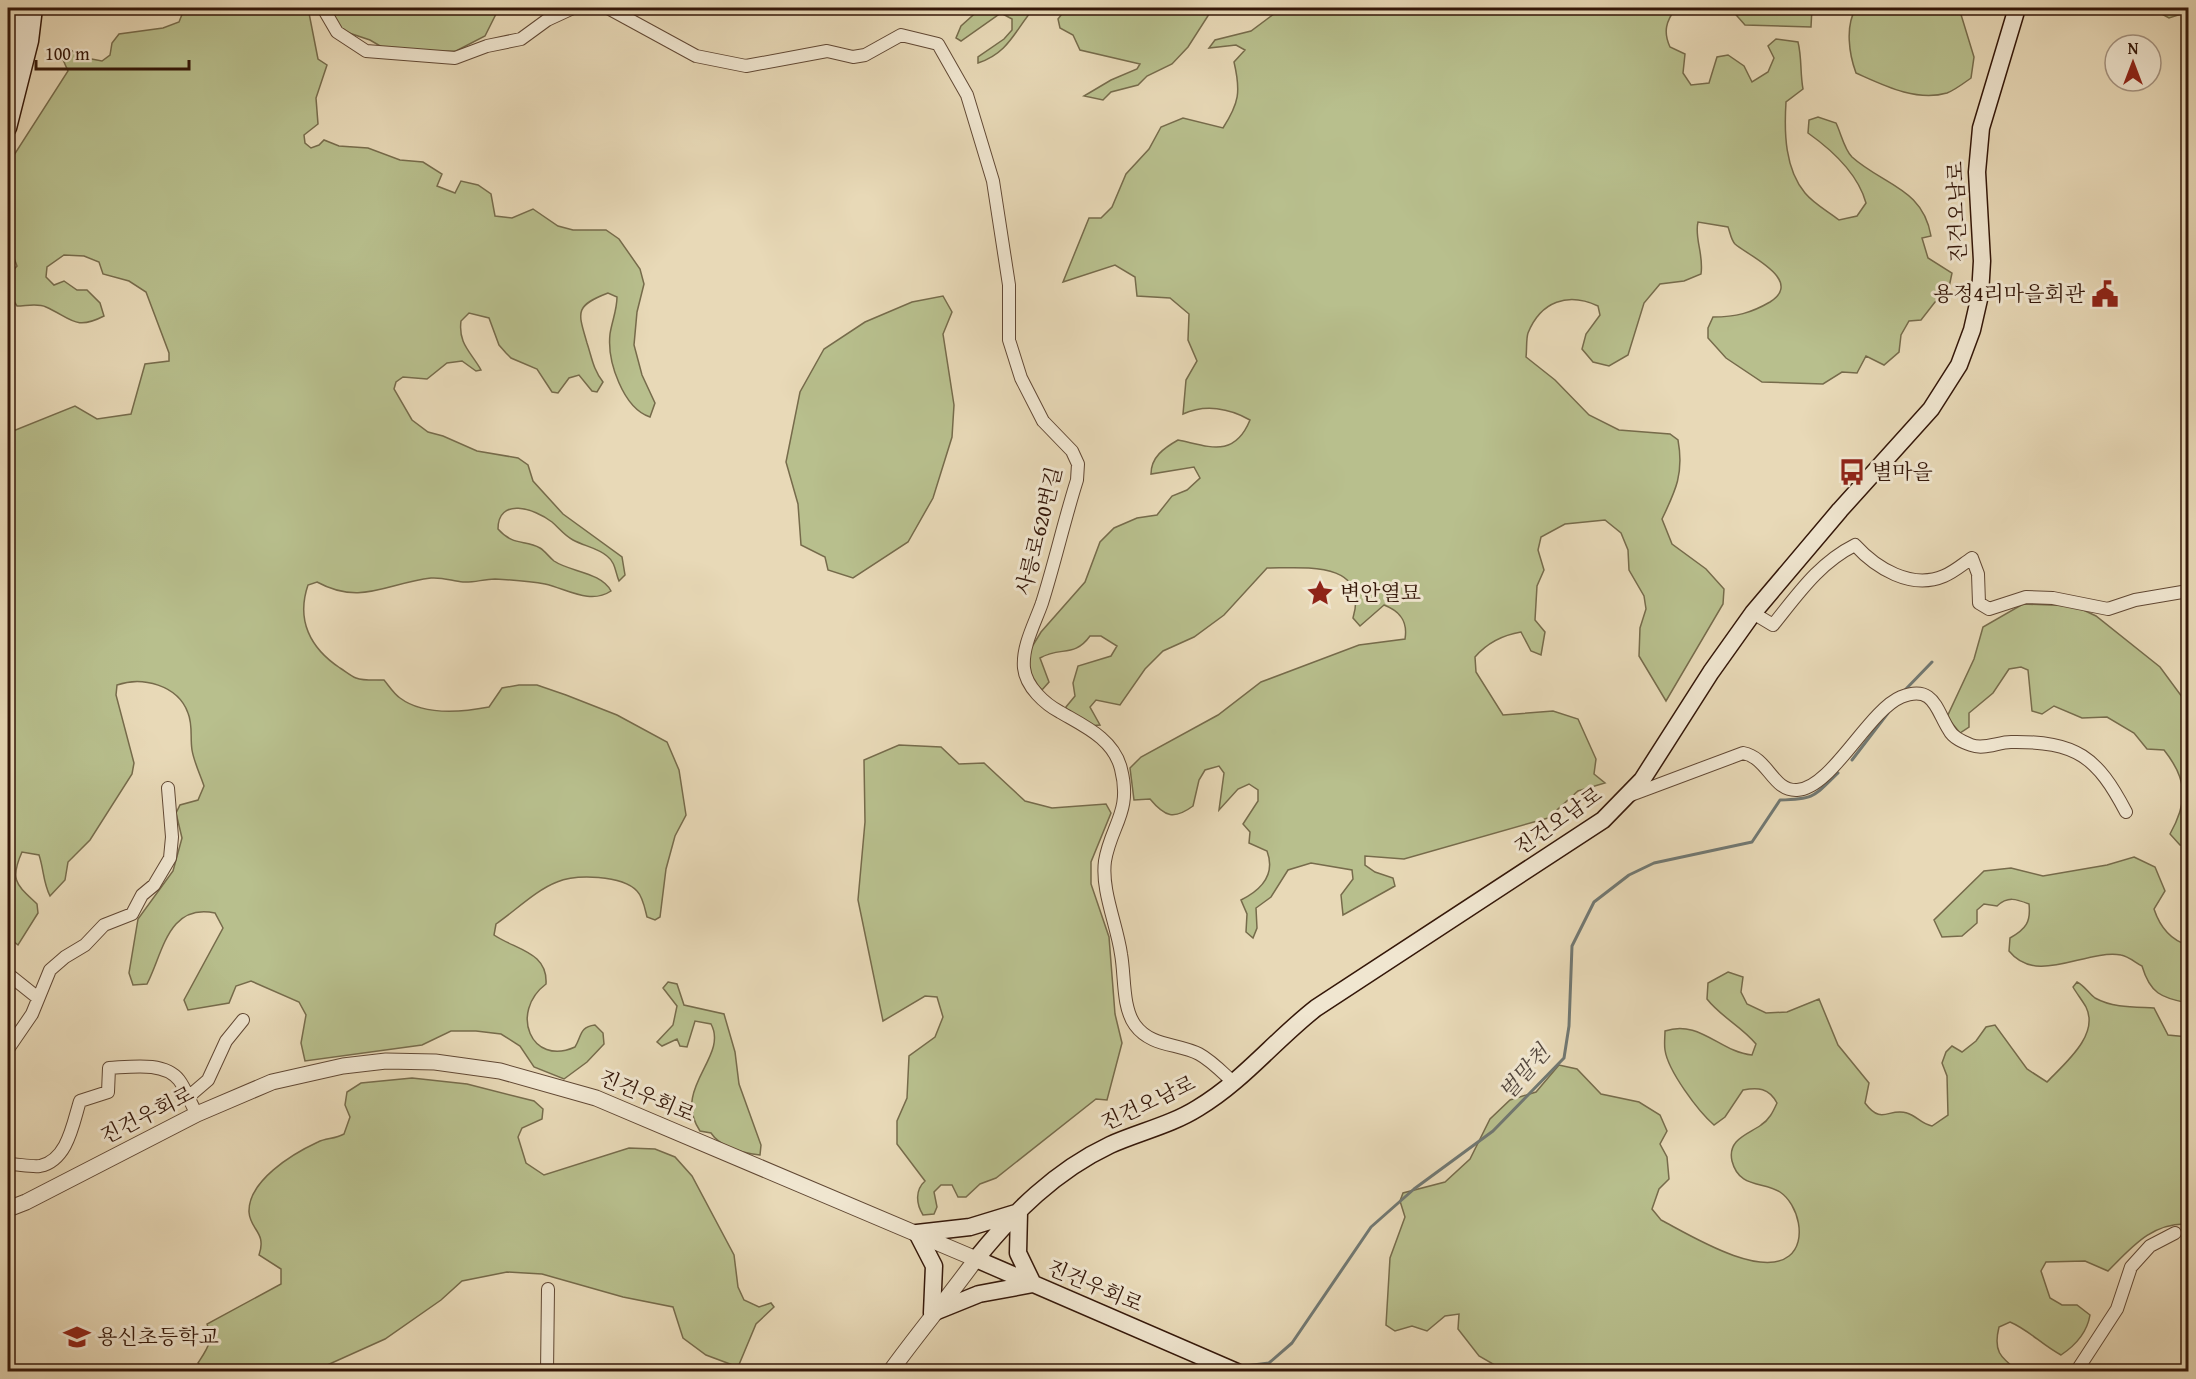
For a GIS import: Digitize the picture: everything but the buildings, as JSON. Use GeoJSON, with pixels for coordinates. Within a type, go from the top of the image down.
{"type":"FeatureCollection","features":[{"type":"Feature","properties":{"kind":"main road"},"geometry":{"type":"LineString","coordinates":[[8,80],[23,8]]}},
{"type":"Feature","properties":{"kind":"main road"},"geometry":{"type":"LineString","coordinates":[[8,128],[30,41],[34,8]]}},
{"type":"Feature","properties":{"kind":"main road","name":"진건오남로"},"geometry":{"type":"LineString","coordinates":[[976,1259],[1018,1212],[1051,1180],[1074,1164],[1111,1145],[1187,1114],[1234,1083],[1295,1024],[1329,998],[1603,820],[1630,795],[1753,613],[1840,510],[1931,409],[1959,365],[1972,330],[1980,295],[1982,261],[1977,172],[1981,128],[2018,8]]}},
{"type":"Feature","properties":{"kind":"main road"},"geometry":{"type":"LineString","coordinates":[[1018,1212],[1018,1253],[1033,1284],[979,1294],[932,1313],[934,1266],[917,1233],[970,1227],[1018,1212]]}},
{"type":"Feature","properties":{"kind":"main road","name":"진건우회로"},"geometry":{"type":"LineString","coordinates":[[976,1259],[1238,1371]]}},
{"type":"Feature","properties":{"kind":"street"},"geometry":{"type":"LineString","coordinates":[[323,8],[337,32],[366,51],[455,58],[476,50],[521,39],[547,20],[573,8]]}},
{"type":"Feature","properties":{"kind":"street","name":"사릉로620번길"},"geometry":{"type":"LineString","coordinates":[[608,8],[696,56],[746,66],[827,51],[853,57],[865,55],[901,35],[921,38],[938,44],[959,80],[967,95],[993,180],[1009,285],[1009,340],[1021,378],[1043,421],[1072,451],[1078,464],[1077,480],[1042,601],[1025,650],[1024,670],[1032,687],[1047,706],[1095,732],[1107,742],[1121,766],[1124,790],[1122,816],[1106,859],[1104,874],[1121,953],[1128,1010],[1133,1024],[1144,1035],[1161,1044],[1199,1054],[1234,1083]]}},
{"type":"Feature","properties":{"kind":"street"},"geometry":{"type":"LineString","coordinates":[[1753,613],[1773,625],[1817,571],[1837,554],[1855,545],[1881,568],[1918,580],[1944,576],[1972,558],[1978,574],[1979,603],[1989,609],[2026,597],[2053,598],[2108,609],[2135,600],[2188,591]]}},
{"type":"Feature","properties":{"kind":"street"},"geometry":{"type":"LineString","coordinates":[[1630,795],[1743,753],[1758,758],[1773,777],[1787,788],[1804,788],[1837,764],[1882,709],[1902,697],[1921,695],[1936,702],[1954,736],[1972,746],[2022,743],[2056,746],[2084,756],[2103,772],[2126,812]]}},
{"type":"Feature","properties":{"kind":"street"},"geometry":{"type":"LineString","coordinates":[[8,1049],[32,1014],[50,970],[65,957],[86,945],[104,925],[132,914],[142,895],[154,885],[170,858],[172,837],[168,788]]}},
{"type":"Feature","properties":{"kind":"street"},"geometry":{"type":"LineString","coordinates":[[8,974],[38,998]]}},
{"type":"Feature","properties":{"kind":"street"},"geometry":{"type":"LineString","coordinates":[[187,1098],[208,1080],[226,1041],[243,1020]]}},
{"type":"Feature","properties":{"kind":"street","name":"진건우회로"},"geometry":{"type":"LineString","coordinates":[[8,1209],[26,1202],[197,1113],[272,1082],[343,1066],[386,1061],[435,1062],[500,1071],[596,1098],[976,1259]]}},
{"type":"Feature","properties":{"kind":"street"},"geometry":{"type":"LineString","coordinates":[[8,1164],[39,1166],[49,1162],[65,1147],[80,1101],[108,1092],[109,1068],[143,1066],[164,1069],[178,1079],[197,1113]]}},
{"type":"Feature","properties":{"kind":"street","name":"진건우회로"},"geometry":{"type":"LineString","coordinates":[[8,1215],[26,1202]]}},
{"type":"Feature","properties":{"kind":"street"},"geometry":{"type":"LineString","coordinates":[[2076,1371],[2117,1309],[2131,1267],[2150,1246],[2175,1233]]}},
{"type":"Feature","properties":{"kind":"street","name":"진건오남로"},"geometry":{"type":"LineString","coordinates":[[890,1371],[932,1313],[949,1296],[976,1259]]}},
{"type":"Feature","properties":{"kind":"street"},"geometry":{"type":"LineString","coordinates":[[547,1371],[548,1289]]}},
{"type":"Feature","properties":{"kind":"green space"},"geometry":{"type":"Polygon","coordinates":[[[180,8],[308,8],[318,59],[327,65],[316,98],[318,124],[304,135],[305,143],[311,148],[324,140],[339,146],[368,148],[400,160],[423,162],[442,174],[437,186],[455,193],[461,181],[478,185],[491,194],[495,216],[512,218],[533,209],[558,226],[573,230],[606,230],[619,239],[640,269],[644,284],[637,312],[634,345],[642,375],[655,403],[650,417],[640,412],[632,404],[614,370],[610,334],[617,297],[608,293],[589,302],[581,311],[593,363],[603,382],[597,392],[592,391],[579,375],[569,378],[558,393],[552,392],[537,369],[511,358],[499,345],[489,318],[469,313],[461,321],[461,336],[481,370],[476,371],[462,361],[447,363],[427,379],[403,377],[396,382],[394,389],[412,420],[428,432],[477,451],[518,458],[528,465],[533,481],[563,514],[622,557],[625,575],[619,581],[614,565],[607,556],[573,540],[552,522],[536,513],[518,508],[510,509],[504,512],[498,529],[514,541],[535,545],[561,565],[593,576],[611,591],[595,597],[578,595],[533,582],[495,579],[463,582],[435,578],[361,593],[333,589],[317,582],[308,585],[305,598],[304,610],[308,632],[321,652],[356,678],[384,680],[398,696],[420,708],[444,711],[479,709],[489,707],[502,688],[537,685],[617,715],[667,742],[679,770],[686,815],[675,836],[666,869],[660,917],[655,920],[647,917],[641,896],[630,886],[610,879],[587,877],[565,879],[549,886],[533,895],[496,924],[494,935],[536,958],[545,973],[546,984],[535,996],[529,1008],[527,1022],[530,1034],[537,1043],[547,1050],[560,1051],[575,1047],[583,1030],[590,1026],[595,1025],[603,1033],[604,1044],[587,1062],[564,1079],[534,1067],[520,1046],[501,1034],[476,1031],[451,1031],[422,1045],[305,1061],[301,1043],[306,1015],[299,1002],[251,981],[236,986],[229,1003],[188,1010],[184,1000],[223,928],[215,913],[199,912],[177,923],[163,945],[147,984],[133,985],[129,973],[138,919],[173,871],[182,838],[176,813],[180,805],[198,800],[204,786],[191,745],[188,713],[176,696],[168,689],[158,685],[127,682],[117,685],[116,695],[134,763],[132,774],[90,840],[68,862],[65,880],[50,896],[39,855],[22,852],[16,870],[17,882],[37,904],[38,913],[18,945],[8,937],[8,433],[75,406],[97,419],[131,414],[145,364],[169,361],[169,353],[146,292],[129,281],[103,274],[99,262],[84,256],[64,255],[47,267],[46,277],[54,285],[64,281],[77,290],[87,290],[100,303],[104,316],[79,323],[43,306],[17,306],[8,292],[8,276],[17,266],[14,258],[8,253],[8,180],[14,155],[68,71],[60,53],[68,48],[81,57],[102,61],[110,55],[112,43],[119,34],[163,28],[179,22],[183,12],[180,8]]]}},
{"type":"Feature","properties":{"kind":"green space"},"geometry":{"type":"Polygon","coordinates":[[[323,8],[499,8],[485,36],[456,51],[392,53],[370,40],[337,29],[323,8]]]}},
{"type":"Feature","properties":{"kind":"green space"},"geometry":{"type":"Polygon","coordinates":[[[981,8],[1034,8],[1004,47],[989,59],[978,63],[978,57],[1004,39],[1012,30],[1012,19],[1001,13],[961,41],[956,38],[961,26],[981,8]]]}},
{"type":"Feature","properties":{"kind":"green space"},"geometry":{"type":"Polygon","coordinates":[[[1095,8],[1213,8],[1188,47],[1172,64],[1147,76],[1138,85],[1111,92],[1103,100],[1084,96],[1111,80],[1137,69],[1140,64],[1080,50],[1073,35],[1060,28],[1058,19],[1065,10],[1084,14],[1095,8]]]}},
{"type":"Feature","properties":{"kind":"green space"},"geometry":{"type":"Polygon","coordinates":[[[1282,8],[1676,8],[1670,17],[1666,31],[1670,47],[1685,54],[1683,73],[1691,85],[1709,83],[1717,57],[1728,55],[1744,66],[1752,82],[1768,72],[1774,58],[1768,46],[1776,39],[1798,42],[1803,89],[1786,102],[1785,126],[1787,150],[1798,183],[1813,201],[1839,220],[1857,216],[1866,203],[1857,182],[1843,164],[1808,133],[1809,120],[1818,117],[1836,123],[1852,157],[1911,197],[1920,207],[1927,220],[1931,236],[1922,238],[1928,258],[1952,273],[1948,292],[1935,302],[1921,320],[1909,321],[1901,335],[1899,352],[1884,365],[1866,356],[1857,373],[1842,372],[1823,384],[1762,382],[1726,358],[1708,338],[1708,328],[1713,317],[1743,314],[1756,309],[1779,294],[1781,285],[1770,269],[1735,244],[1728,227],[1698,222],[1701,274],[1684,281],[1660,284],[1644,303],[1628,355],[1609,366],[1593,362],[1582,349],[1586,334],[1600,315],[1598,306],[1587,302],[1566,300],[1557,302],[1540,313],[1528,333],[1526,357],[1555,380],[1589,415],[1619,430],[1670,434],[1678,440],[1680,462],[1678,481],[1662,519],[1672,544],[1706,569],[1724,589],[1723,604],[1666,701],[1639,656],[1640,628],[1646,609],[1644,596],[1629,570],[1628,550],[1621,533],[1605,520],[1565,524],[1541,537],[1538,550],[1544,570],[1537,586],[1535,620],[1545,632],[1541,655],[1531,651],[1521,632],[1514,633],[1496,640],[1475,657],[1476,672],[1503,715],[1553,711],[1578,719],[1596,759],[1594,774],[1605,783],[1578,791],[1548,818],[1404,859],[1365,856],[1365,865],[1375,872],[1393,878],[1395,886],[1343,915],[1341,895],[1353,879],[1352,870],[1311,863],[1288,870],[1271,897],[1256,908],[1257,928],[1253,938],[1246,932],[1247,914],[1241,900],[1255,892],[1265,881],[1270,867],[1267,851],[1249,843],[1250,832],[1243,824],[1258,801],[1258,790],[1249,784],[1238,789],[1219,810],[1224,773],[1219,766],[1205,770],[1199,780],[1193,806],[1175,815],[1160,810],[1150,799],[1134,800],[1130,768],[1141,757],[1218,715],[1261,682],[1359,645],[1405,639],[1406,633],[1402,618],[1394,610],[1384,605],[1360,626],[1353,618],[1356,599],[1352,586],[1343,577],[1330,571],[1315,569],[1267,568],[1224,615],[1194,637],[1163,651],[1145,669],[1120,705],[1096,700],[1090,707],[1100,725],[1088,726],[1070,717],[1066,707],[1075,696],[1073,683],[1078,666],[1111,656],[1117,646],[1101,636],[1090,636],[1078,647],[1040,658],[1049,682],[1042,690],[1030,677],[1027,655],[1041,632],[1085,582],[1100,542],[1114,528],[1137,518],[1157,515],[1172,496],[1187,490],[1200,478],[1194,467],[1151,474],[1153,463],[1159,454],[1178,440],[1210,447],[1228,445],[1244,432],[1250,420],[1225,410],[1208,408],[1183,414],[1186,380],[1197,361],[1188,340],[1189,314],[1170,298],[1137,296],[1135,277],[1115,265],[1063,282],[1089,218],[1101,218],[1112,207],[1126,174],[1149,149],[1161,127],[1183,118],[1223,128],[1237,97],[1234,62],[1245,50],[1236,45],[1209,48],[1215,40],[1251,31],[1282,8]]]}},
{"type":"Feature","properties":{"kind":"green space"},"geometry":{"type":"Polygon","coordinates":[[[1730,8],[1812,8],[1811,27],[1745,25],[1730,8]]]}},
{"type":"Feature","properties":{"kind":"green space"},"geometry":{"type":"Polygon","coordinates":[[[1856,8],[1959,8],[1974,57],[1971,78],[1947,93],[1924,95],[1900,91],[1856,73],[1849,31],[1856,8]]]}},
{"type":"Feature","properties":{"kind":"green space"},"geometry":{"type":"Polygon","coordinates":[[[2140,8],[2188,8],[2188,12],[2169,18],[2158,12],[2144,13],[2140,8]]]}},
{"type":"Feature","properties":{"kind":"green space"},"geometry":{"type":"Polygon","coordinates":[[[943,296],[952,312],[943,334],[954,405],[952,437],[933,498],[908,542],[853,578],[828,570],[825,557],[801,545],[798,504],[786,462],[800,392],[824,349],[865,322],[912,302],[943,296]]]}},
{"type":"Feature","properties":{"kind":"green space"},"geometry":{"type":"Polygon","coordinates":[[[2023,604],[2075,606],[2096,616],[2160,667],[2188,705],[2188,846],[2180,845],[2170,834],[2180,812],[2183,791],[2178,771],[2164,750],[2147,749],[2134,733],[2107,717],[2082,718],[2054,706],[2042,714],[2032,711],[2028,670],[2021,667],[2009,669],[1993,693],[1969,713],[1969,727],[1960,733],[1947,717],[1974,659],[1983,627],[2023,604]]]}},
{"type":"Feature","properties":{"kind":"green space"},"geometry":{"type":"Polygon","coordinates":[[[899,745],[941,747],[959,764],[984,763],[1025,801],[1052,808],[1106,804],[1111,813],[1091,862],[1091,884],[1109,937],[1115,1014],[1122,1043],[1107,1100],[1096,1099],[996,1178],[980,1184],[966,1197],[958,1197],[952,1185],[941,1185],[934,1192],[937,1207],[934,1214],[923,1215],[918,1197],[919,1189],[925,1181],[897,1144],[897,1121],[907,1098],[909,1056],[935,1037],[943,1017],[937,997],[925,996],[883,1021],[858,900],[865,822],[864,760],[899,745]]]}},
{"type":"Feature","properties":{"kind":"green space"},"geometry":{"type":"Polygon","coordinates":[[[2134,857],[2155,867],[2165,891],[2154,909],[2156,916],[2171,936],[2188,945],[2188,1003],[2158,993],[2149,982],[2142,966],[2121,955],[2092,957],[2047,966],[2033,966],[2020,961],[2009,951],[2010,938],[2024,928],[2029,916],[2029,904],[2020,901],[2012,899],[1997,906],[1984,904],[1977,910],[1977,923],[1962,936],[1942,937],[1934,920],[1984,871],[2011,868],[2043,876],[2107,865],[2134,857]]]}},
{"type":"Feature","properties":{"kind":"green space"},"geometry":{"type":"Polygon","coordinates":[[[1728,972],[1743,977],[1741,992],[1747,1004],[1766,1013],[1787,1012],[1819,999],[1838,1045],[1869,1083],[1865,1103],[1871,1110],[1881,1115],[1895,1112],[1907,1113],[1932,1126],[1948,1115],[1947,1076],[1942,1063],[1946,1052],[1952,1046],[1962,1052],[1976,1041],[1986,1027],[1995,1025],[2027,1069],[2047,1082],[2071,1058],[2088,1028],[2089,1018],[2086,1007],[2073,987],[2077,982],[2095,998],[2109,1004],[2154,1008],[2168,1035],[2188,1037],[2188,1224],[2164,1227],[2153,1232],[2134,1245],[2108,1271],[2085,1261],[2046,1262],[2041,1271],[2050,1298],[2062,1305],[2077,1305],[2090,1315],[2089,1321],[2080,1338],[2061,1355],[2010,1322],[1999,1327],[1997,1342],[2000,1353],[2018,1371],[1505,1371],[1479,1356],[1458,1329],[1459,1314],[1445,1316],[1427,1331],[1412,1326],[1395,1331],[1386,1325],[1390,1258],[1405,1217],[1400,1201],[1403,1193],[1445,1182],[1470,1159],[1490,1119],[1510,1100],[1536,1092],[1559,1065],[1577,1069],[1601,1094],[1639,1102],[1660,1115],[1667,1131],[1660,1144],[1667,1157],[1669,1179],[1659,1189],[1652,1209],[1661,1220],[1706,1244],[1743,1258],[1761,1262],[1776,1262],[1789,1256],[1795,1249],[1799,1232],[1792,1205],[1780,1192],[1740,1176],[1735,1170],[1731,1154],[1740,1138],[1766,1121],[1777,1103],[1774,1098],[1763,1090],[1743,1090],[1725,1117],[1714,1125],[1685,1090],[1667,1059],[1665,1050],[1665,1031],[1677,1028],[1688,1029],[1740,1053],[1752,1055],[1756,1044],[1707,999],[1708,983],[1728,972]]]}},
{"type":"Feature","properties":{"kind":"green space"},"geometry":{"type":"Polygon","coordinates":[[[668,982],[677,984],[684,1005],[724,1014],[735,1052],[739,1084],[761,1145],[760,1155],[733,1149],[720,1142],[711,1133],[700,1131],[693,1115],[692,1101],[695,1087],[713,1049],[715,1036],[711,1024],[695,1021],[687,1047],[680,1046],[677,1039],[662,1046],[657,1042],[673,1025],[677,1006],[663,988],[668,982]]]}},
{"type":"Feature","properties":{"kind":"green space"},"geometry":{"type":"Polygon","coordinates":[[[412,1078],[467,1084],[534,1101],[543,1109],[542,1119],[522,1128],[518,1137],[526,1163],[544,1175],[629,1148],[655,1149],[675,1157],[692,1176],[734,1255],[738,1287],[744,1300],[759,1307],[771,1303],[774,1307],[756,1324],[738,1367],[706,1355],[683,1338],[673,1307],[623,1297],[542,1274],[507,1272],[462,1281],[441,1300],[385,1339],[314,1371],[206,1371],[198,1363],[210,1340],[207,1324],[281,1284],[281,1269],[259,1255],[260,1236],[252,1223],[249,1212],[256,1190],[264,1179],[284,1161],[321,1141],[344,1134],[350,1117],[345,1105],[347,1092],[361,1083],[412,1078]]]}},
{"type":"Feature","properties":{"kind":"waterway","name":"벌말천"},"geometry":{"type":"LineString","coordinates":[[1904,691],[1932,662]]}},
{"type":"Feature","properties":{"kind":"waterway","name":"벌말천"},"geometry":{"type":"LineString","coordinates":[[1852,760],[1888,713]]}},
{"type":"Feature","properties":{"kind":"waterway","name":"벌말천"},"geometry":{"type":"LineString","coordinates":[[1245,1366],[1269,1363],[1292,1343],[1371,1227],[1414,1189],[1493,1131],[1564,1058],[1569,1026],[1572,946],[1594,902],[1629,875],[1654,863],[1752,842],[1780,800],[1801,799],[1814,795],[1838,773]]}},
{"type":"Feature","properties":{"kind":"place","name":"용정4리마을회관"},"geometry":{"type":"Point","coordinates":[2105,294]}},
{"type":"Feature","properties":{"kind":"place","name":"별마을"},"geometry":{"type":"Point","coordinates":[1852,472]}},
{"type":"Feature","properties":{"kind":"place","name":"변안열묘"},"geometry":{"type":"Point","coordinates":[1320,593]}},
{"type":"Feature","properties":{"kind":"place","name":"용신초등학교"},"geometry":{"type":"Point","coordinates":[77,1337]}}]}
